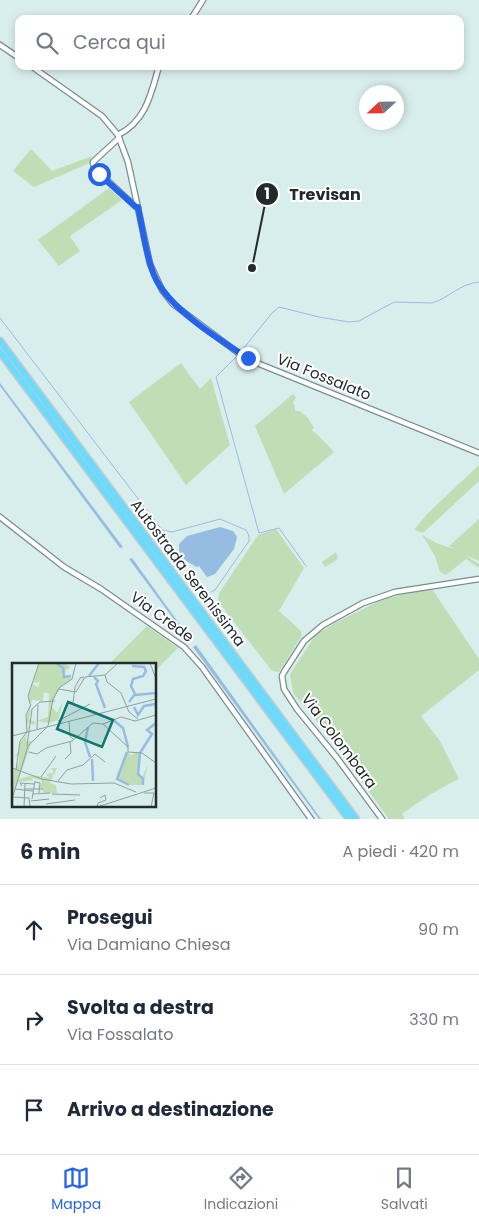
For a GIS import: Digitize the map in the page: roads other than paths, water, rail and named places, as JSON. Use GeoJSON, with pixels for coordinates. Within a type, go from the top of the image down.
{"type":"FeatureCollection","features":[{"type":"Feature","properties":{"kind":"highway","name":"Autostrada Serenissima"},"geometry":{"type":"LineString","coordinates":[[0,341],[356,819]]}},
{"type":"Feature","properties":{"kind":"highway","name":"Autostrada Serenissima"},"geometry":{"type":"LineString","coordinates":[[0,352],[349,819]]}},
{"type":"Feature","properties":{"kind":"street"},"geometry":{"type":"LineString","coordinates":[[194,15],[203,0]]}},
{"type":"Feature","properties":{"kind":"street"},"geometry":{"type":"LineString","coordinates":[[0,45],[15,55]]}},
{"type":"Feature","properties":{"kind":"street","name":"Via Fossalato"},"geometry":{"type":"LineString","coordinates":[[37,70],[102,116],[119,137],[128,162],[150,264],[162,290],[174,304],[237,352],[257,363],[479,453]]}},
{"type":"Feature","properties":{"kind":"street"},"geometry":{"type":"LineString","coordinates":[[138,207],[122,195],[94,168],[93,162],[144,111],[152,93],[158,70]]}},
{"type":"Feature","properties":{"kind":"street","name":"Via Crede"},"geometry":{"type":"LineString","coordinates":[[0,517],[64,567],[101,589],[184,647],[202,667],[309,818]]}},
{"type":"Feature","properties":{"kind":"street","name":"Via Colombara"},"geometry":{"type":"LineString","coordinates":[[382,819],[337,758],[297,709],[284,689],[282,676],[304,641],[324,625],[364,603],[395,592],[479,579]]}},
{"type":"Feature","properties":{"kind":"water"},"geometry":{"type":"Polygon","coordinates":[[[0,383],[123,547],[120,548],[0,386],[0,383]]]}},
{"type":"Feature","properties":{"kind":"water"},"geometry":{"type":"Polygon","coordinates":[[[220,527],[233,531],[237,537],[234,549],[215,574],[207,577],[199,566],[197,567],[189,563],[181,556],[179,544],[187,536],[220,527]]]}},
{"type":"Feature","properties":{"kind":"water"},"geometry":{"type":"Polygon","coordinates":[[[132,558],[191,640],[190,641],[129,559],[132,558]]]}},
{"type":"Feature","properties":{"kind":"water"},"geometry":{"type":"Polygon","coordinates":[[[196,645],[321,819],[319,819],[193,647],[196,645]]]}},
{"type":"Feature","properties":{"kind":"waterway"},"geometry":{"type":"LineString","coordinates":[[243,349],[279,307],[319,317],[349,322],[359,321],[394,302],[432,303],[466,285],[479,282]]}},
{"type":"Feature","properties":{"kind":"waterway"},"geometry":{"type":"LineString","coordinates":[[0,318],[162,530],[172,532],[220,519],[246,530],[249,536]]}},
{"type":"Feature","properties":{"kind":"waterway"},"geometry":{"type":"LineString","coordinates":[[236,357],[216,377],[259,533],[279,528],[306,566]]}},
{"type":"Feature","properties":{"kind":"waterway"},"geometry":{"type":"LineString","coordinates":[[211,592],[215,590],[249,541],[249,536]]}},
{"type":"Feature","properties":{"kind":"place","name":"Trevisan"},"geometry":{"type":"Point","coordinates":[252,268]}}]}
